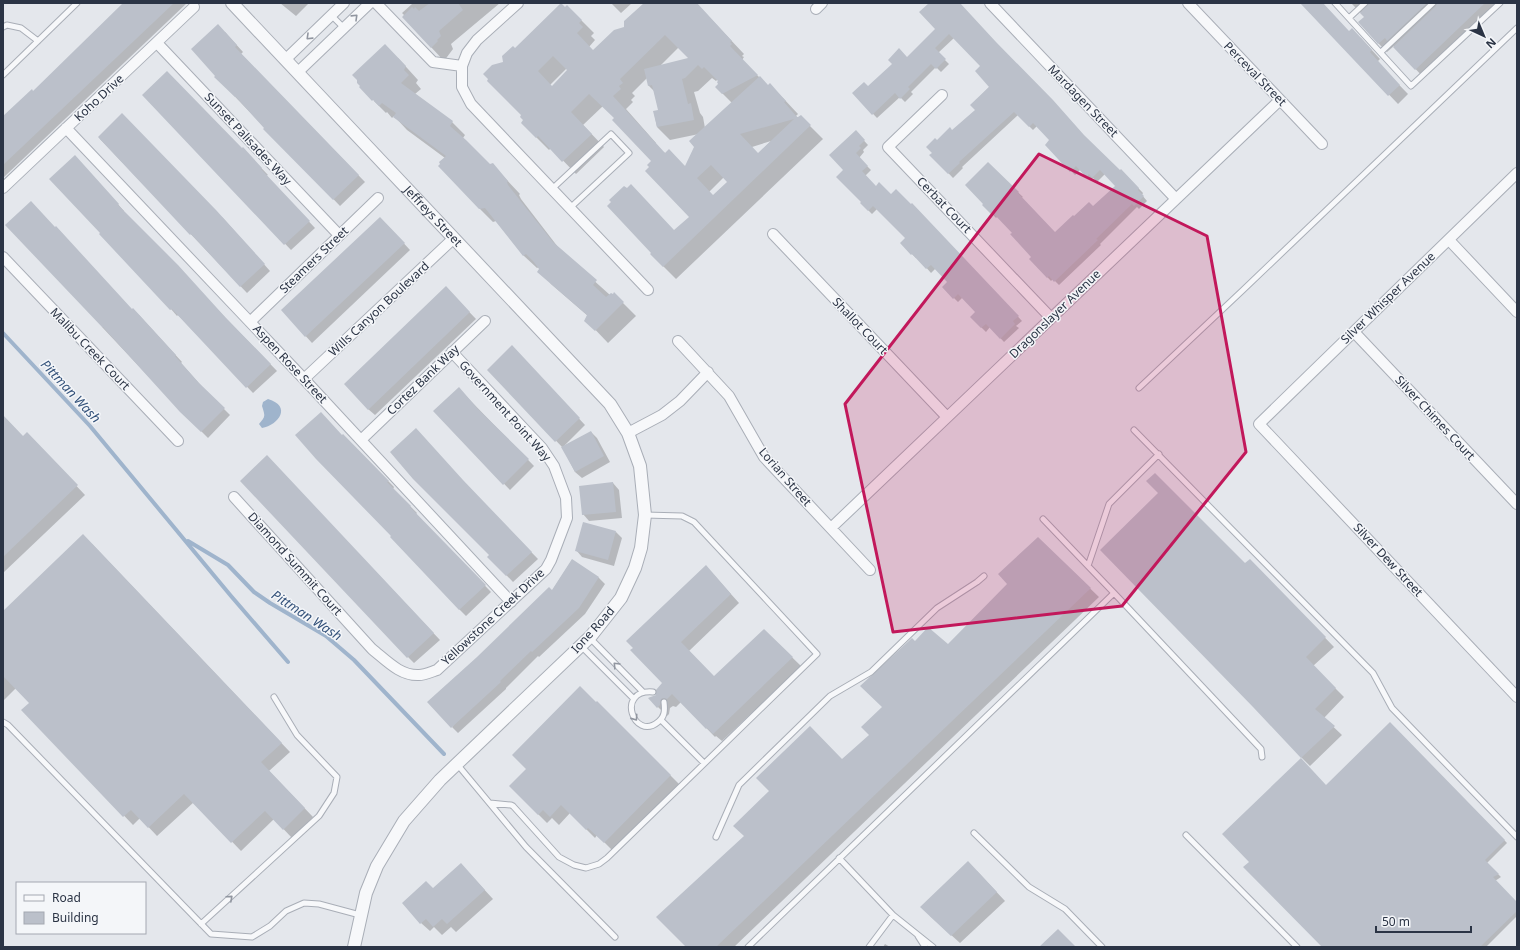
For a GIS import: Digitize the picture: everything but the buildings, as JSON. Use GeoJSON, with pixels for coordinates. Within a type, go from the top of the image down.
{"type":"FeatureCollection","features":[{"type":"Feature","properties":{"kind":"street","name":"Jeffreys Street"},"geometry":{"type":"LineString","coordinates":[[232,3],[610,404],[628,433]]}},
{"type":"Feature","properties":{"kind":"street"},"geometry":{"type":"LineString","coordinates":[[286,59],[344,3]]}},
{"type":"Feature","properties":{"kind":"street"},"geometry":{"type":"LineString","coordinates":[[298,72],[370,3]]}},
{"type":"Feature","properties":{"kind":"street"},"geometry":{"type":"LineString","coordinates":[[376,3],[433,62],[462,66]]}},
{"type":"Feature","properties":{"kind":"street"},"geometry":{"type":"LineString","coordinates":[[518,3],[478,40],[467,53],[462,66],[462,87],[471,104],[648,290]]}},
{"type":"Feature","properties":{"kind":"street","name":"Mardagen Street"},"geometry":{"type":"LineString","coordinates":[[990,3],[1176,199]]}},
{"type":"Feature","properties":{"kind":"street","name":"Perceval Street"},"geometry":{"type":"LineString","coordinates":[[1188,3],[1322,144]]}},
{"type":"Feature","properties":{"kind":"street","name":"Koho Drive"},"geometry":{"type":"LineString","coordinates":[[3,188],[194,7]]}},
{"type":"Feature","properties":{"kind":"street","name":"Sunset Palisades Way"},"geometry":{"type":"LineString","coordinates":[[157,43],[339,235]]}},
{"type":"Feature","properties":{"kind":"street","name":"Cerbat Court"},"geometry":{"type":"LineString","coordinates":[[942,95],[888,147],[1051,318]]}},
{"type":"Feature","properties":{"kind":"street","name":"Dragonslayer Avenue"},"geometry":{"type":"LineString","coordinates":[[831,528],[1280,100]]}},
{"type":"Feature","properties":{"kind":"street","name":"Aspen Rose Street"},"geometry":{"type":"LineString","coordinates":[[66,128],[304,379],[511,602]]}},
{"type":"Feature","properties":{"kind":"street","name":"Silver Whisper Avenue"},"geometry":{"type":"LineString","coordinates":[[1259,424],[1517,173]]}},
{"type":"Feature","properties":{"kind":"street","name":"Steamers Street"},"geometry":{"type":"LineString","coordinates":[[250,322],[378,198]]}},
{"type":"Feature","properties":{"kind":"street","name":"Shallot Court"},"geometry":{"type":"LineString","coordinates":[[773,234],[947,417]]}},
{"type":"Feature","properties":{"kind":"street","name":"Wills Canyon Boulevard"},"geometry":{"type":"LineString","coordinates":[[304,379],[454,238]]}},
{"type":"Feature","properties":{"kind":"street"},"geometry":{"type":"LineString","coordinates":[[1449,240],[1517,312]]}},
{"type":"Feature","properties":{"kind":"street","name":"Malibu Creek Court"},"geometry":{"type":"LineString","coordinates":[[3,257],[178,441]]}},
{"type":"Feature","properties":{"kind":"street","name":"Cortez Bank Way"},"geometry":{"type":"LineString","coordinates":[[360,440],[485,321]]}},
{"type":"Feature","properties":{"kind":"street","name":"Silver Chimes Court"},"geometry":{"type":"LineString","coordinates":[[1354,332],[1517,504]]}},
{"type":"Feature","properties":{"kind":"street","name":"Lorian Street"},"geometry":{"type":"LineString","coordinates":[[678,341],[729,396],[764,457],[870,570]]}},
{"type":"Feature","properties":{"kind":"street","name":"Government Point Way"},"geometry":{"type":"LineString","coordinates":[[452,352],[542,448],[554,466],[566,498],[567,518]]}},
{"type":"Feature","properties":{"kind":"street"},"geometry":{"type":"LineString","coordinates":[[628,433],[662,415],[680,401],[708,372]]}},
{"type":"Feature","properties":{"kind":"street","name":"Silver Dew Street"},"geometry":{"type":"LineString","coordinates":[[1259,424],[1517,697]]}},
{"type":"Feature","properties":{"kind":"street","name":"Ione Road"},"geometry":{"type":"LineString","coordinates":[[355,947],[360,915],[366,893],[377,866],[404,821],[440,780],[590,638],[621,598],[635,568],[641,548],[646,515],[640,466],[628,433]]}},
{"type":"Feature","properties":{"kind":"street","name":"Diamond Summit Court"},"geometry":{"type":"LineString","coordinates":[[234,497],[372,649]]}},
{"type":"Feature","properties":{"kind":"street","name":"Yellowstone Creek Drive"},"geometry":{"type":"LineString","coordinates":[[372,649],[392,666],[405,673],[420,676],[437,670],[546,569],[567,518]]}},
{"type":"Feature","properties":{"kind":"lane"},"geometry":{"type":"LineString","coordinates":[[3,75],[77,3]]}},
{"type":"Feature","properties":{"kind":"lane"},"geometry":{"type":"LineString","coordinates":[[1335,3],[1412,86],[1500,3]]}},
{"type":"Feature","properties":{"kind":"lane"},"geometry":{"type":"LineString","coordinates":[[1349,18],[1365,3]]}},
{"type":"Feature","properties":{"kind":"lane"},"geometry":{"type":"LineString","coordinates":[[1381,52],[1433,3]]}},
{"type":"Feature","properties":{"kind":"lane"},"geometry":{"type":"LineString","coordinates":[[331,15],[344,28]]}},
{"type":"Feature","properties":{"kind":"lane"},"geometry":{"type":"LineString","coordinates":[[3,27],[7,25],[21,28],[38,41]]}},
{"type":"Feature","properties":{"kind":"lane"},"geometry":{"type":"LineString","coordinates":[[1139,388],[1244,290],[1517,28]]}},
{"type":"Feature","properties":{"kind":"lane"},"geometry":{"type":"LineString","coordinates":[[552,189],[612,134],[629,153],[570,208]]}},
{"type":"Feature","properties":{"kind":"lane"},"geometry":{"type":"LineString","coordinates":[[1134,430],[1373,673],[1392,708],[1517,837]]}},
{"type":"Feature","properties":{"kind":"lane"},"geometry":{"type":"LineString","coordinates":[[1088,566],[1109,504],[1159,454]]}},
{"type":"Feature","properties":{"kind":"lane"},"geometry":{"type":"LineString","coordinates":[[490,803],[512,806],[559,857],[574,865],[586,868],[599,864],[607,858],[817,654],[694,522],[682,516],[646,515]]}},
{"type":"Feature","properties":{"kind":"lane"},"geometry":{"type":"LineString","coordinates":[[1042,519],[1114,593],[1260,749],[1262,757]]}},
{"type":"Feature","properties":{"kind":"lane"},"geometry":{"type":"LineString","coordinates":[[716,837],[739,785],[830,696],[871,672],[937,608],[984,576]]}},
{"type":"Feature","properties":{"kind":"lane"},"geometry":{"type":"LineString","coordinates":[[748,947],[1114,593]]}},
{"type":"Feature","properties":{"kind":"lane"},"geometry":{"type":"LineString","coordinates":[[590,638],[643,692]]}},
{"type":"Feature","properties":{"kind":"lane"},"geometry":{"type":"LineString","coordinates":[[581,646],[634,699]]}},
{"type":"Feature","properties":{"kind":"lane"},"geometry":{"type":"LineString","coordinates":[[653,692],[643,692],[634,699],[631,710],[632,716],[640,724],[652,726],[661,720],[665,710],[664,702]]}},
{"type":"Feature","properties":{"kind":"lane"},"geometry":{"type":"LineString","coordinates":[[201,924],[319,816],[334,793],[337,777],[297,735],[274,697]]}},
{"type":"Feature","properties":{"kind":"lane"},"geometry":{"type":"LineString","coordinates":[[661,720],[704,763]]}},
{"type":"Feature","properties":{"kind":"lane"},"geometry":{"type":"LineString","coordinates":[[3,722],[8,725],[211,934],[252,938],[270,926],[286,911],[304,903],[319,904],[360,915]]}},
{"type":"Feature","properties":{"kind":"lane"},"geometry":{"type":"LineString","coordinates":[[457,764],[526,847],[615,937]]}},
{"type":"Feature","properties":{"kind":"lane"},"geometry":{"type":"LineString","coordinates":[[974,833],[1029,887],[1065,909],[1102,947]]}},
{"type":"Feature","properties":{"kind":"lane"},"geometry":{"type":"LineString","coordinates":[[1186,834],[1297,947]]}},
{"type":"Feature","properties":{"kind":"lane"},"geometry":{"type":"LineString","coordinates":[[839,858],[893,915],[933,947]]}},
{"type":"Feature","properties":{"kind":"lane"},"geometry":{"type":"LineString","coordinates":[[869,947],[893,915]]}},
{"type":"Feature","properties":{"kind":"lane"},"geometry":{"type":"LineString","coordinates":[[915,932],[925,947]]}},
{"type":"Feature","properties":{"kind":"highlighted area"},"geometry":{"type":"Polygon","coordinates":[[[1039,154],[1207,236],[1246,452],[1122,606],[893,632],[845,404],[1039,154]]]}},
{"type":"Feature","properties":{"kind":"water"},"geometry":{"type":"Polygon","coordinates":[[[268,399],[280,406],[280,415],[273,423],[262,428],[259,424],[264,416],[262,406],[263,402],[268,399]]]}},
{"type":"Feature","properties":{"kind":"waterway","name":"Pittman Wash"},"geometry":{"type":"LineString","coordinates":[[3,333],[90,426],[231,596],[288,662]]}},
{"type":"Feature","properties":{"kind":"waterway","name":"Pittman Wash"},"geometry":{"type":"LineString","coordinates":[[188,541],[228,565],[254,592],[326,636],[354,660],[444,754]]}}]}
